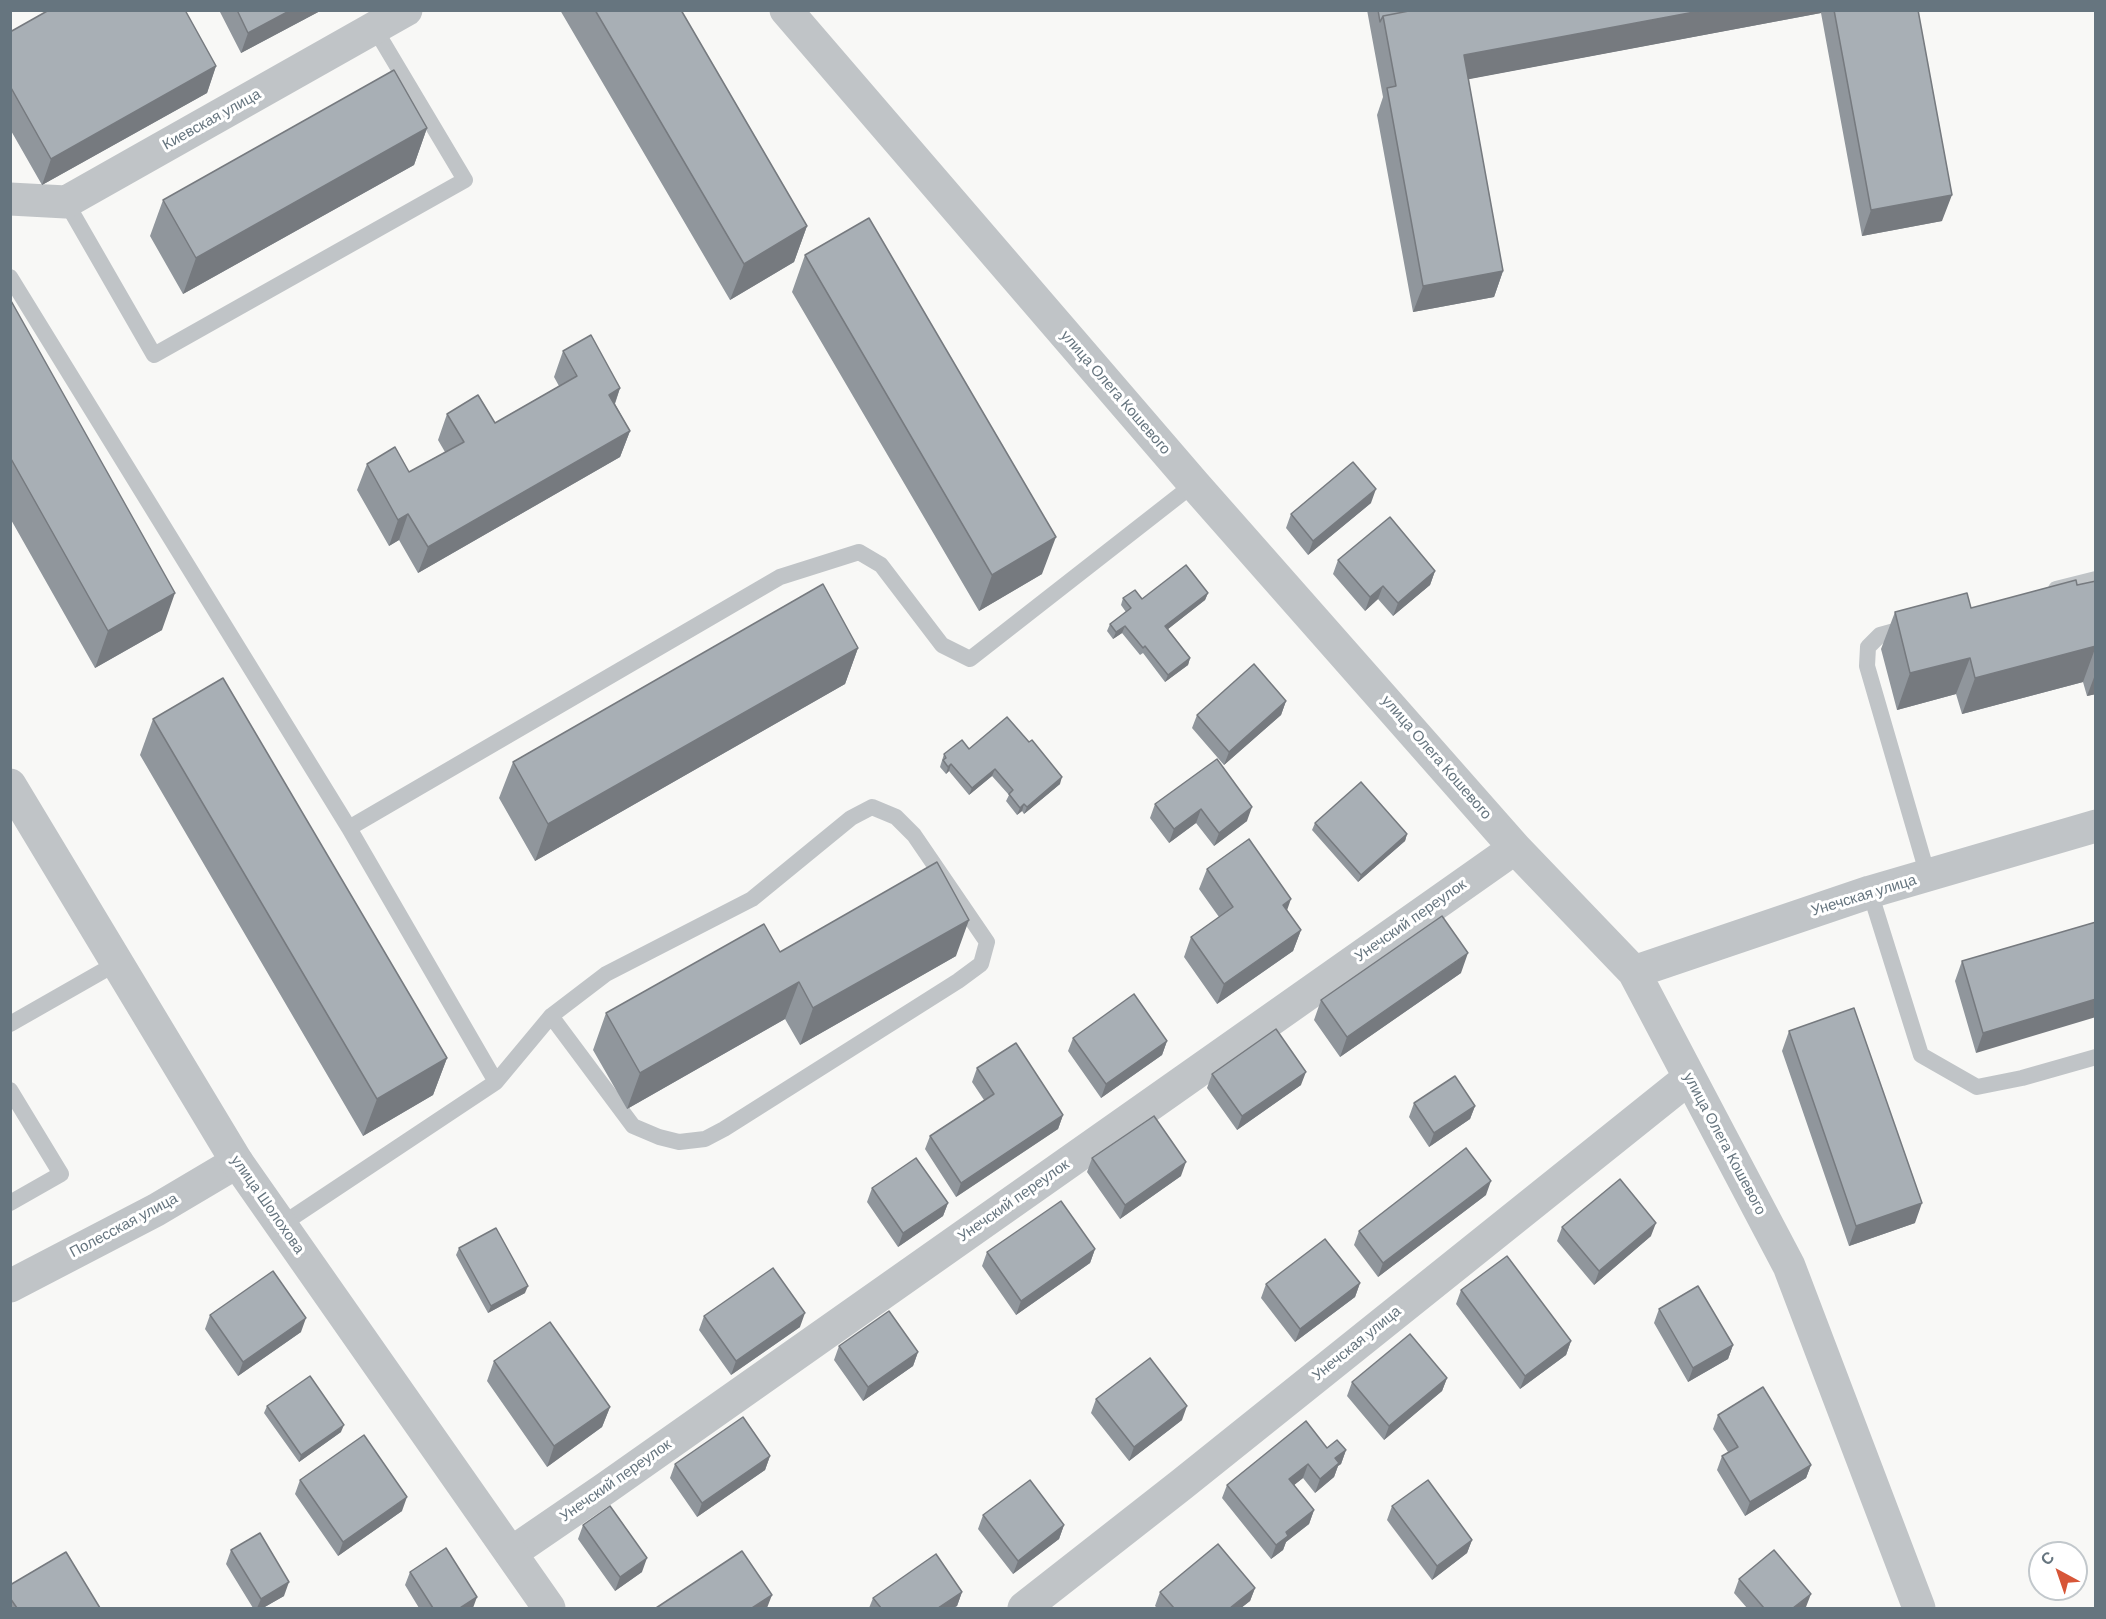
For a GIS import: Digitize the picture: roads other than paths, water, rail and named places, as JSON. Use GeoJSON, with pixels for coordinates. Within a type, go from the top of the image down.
{"type":"FeatureCollection","features":[{"type":"Feature","properties":{"kind":"street","name":"Киевская улица"},"geometry":{"type":"LineString","coordinates":[[66,202],[406,10]]}},
{"type":"Feature","properties":{"kind":"street","name":"улица Олега Кошевого"},"geometry":{"type":"LineString","coordinates":[[786,10],[1194,484],[1515,848],[1634,972],[1789,1266],[1915,1606]]}},
{"type":"Feature","properties":{"kind":"street"},"geometry":{"type":"LineString","coordinates":[[10,199],[66,202]]}},
{"type":"Feature","properties":{"kind":"street","name":"улица Шолохова"},"geometry":{"type":"LineString","coordinates":[[10,785],[237,1162],[549,1608]]}},
{"type":"Feature","properties":{"kind":"street","name":"Унечская улица"},"geometry":{"type":"LineString","coordinates":[[1634,972],[1870,892],[2096,826]]}},
{"type":"Feature","properties":{"kind":"street","name":"Унечский переулок"},"geometry":{"type":"LineString","coordinates":[[511,1553],[1515,848]]}},
{"type":"Feature","properties":{"kind":"street","name":"Унечская улица"},"geometry":{"type":"LineString","coordinates":[[1024,1608],[1689,1078]]}},
{"type":"Feature","properties":{"kind":"street","name":"Полесская улица"},"geometry":{"type":"LineString","coordinates":[[10,1286],[156,1210],[237,1162]]}},
{"type":"Feature","properties":{"kind":"lane"},"geometry":{"type":"LineString","coordinates":[[66,202],[154,355],[465,180],[375,29]]}},
{"type":"Feature","properties":{"kind":"lane"},"geometry":{"type":"LineString","coordinates":[[10,277],[349,828],[496,1082]]}},
{"type":"Feature","properties":{"kind":"lane"},"geometry":{"type":"LineString","coordinates":[[349,828],[780,577],[859,552],[881,565],[942,645],[970,659],[1194,484]]}},
{"type":"Feature","properties":{"kind":"lane"},"geometry":{"type":"LineString","coordinates":[[2039,593],[2096,579]]}},
{"type":"Feature","properties":{"kind":"lane"},"geometry":{"type":"LineString","coordinates":[[1925,623],[1880,634],[1868,647],[1867,666],[1928,876]]}},
{"type":"Feature","properties":{"kind":"lane"},"geometry":{"type":"LineString","coordinates":[[281,1226],[496,1082],[551,1016],[606,974],[752,899],[851,818],[872,807],[896,817],[914,835],[987,942],[981,964],[958,981],[705,1139],[679,1142],[659,1137],[633,1126],[551,1016]]}},
{"type":"Feature","properties":{"kind":"lane"},"geometry":{"type":"LineString","coordinates":[[1870,892],[1922,1054],[1977,1087],[2022,1078],[2096,1057]]}},
{"type":"Feature","properties":{"kind":"lane"},"geometry":{"type":"LineString","coordinates":[[10,1024],[117,963]]}},
{"type":"Feature","properties":{"kind":"lane"},"geometry":{"type":"LineString","coordinates":[[10,1090],[61,1174],[10,1203]]}}]}
